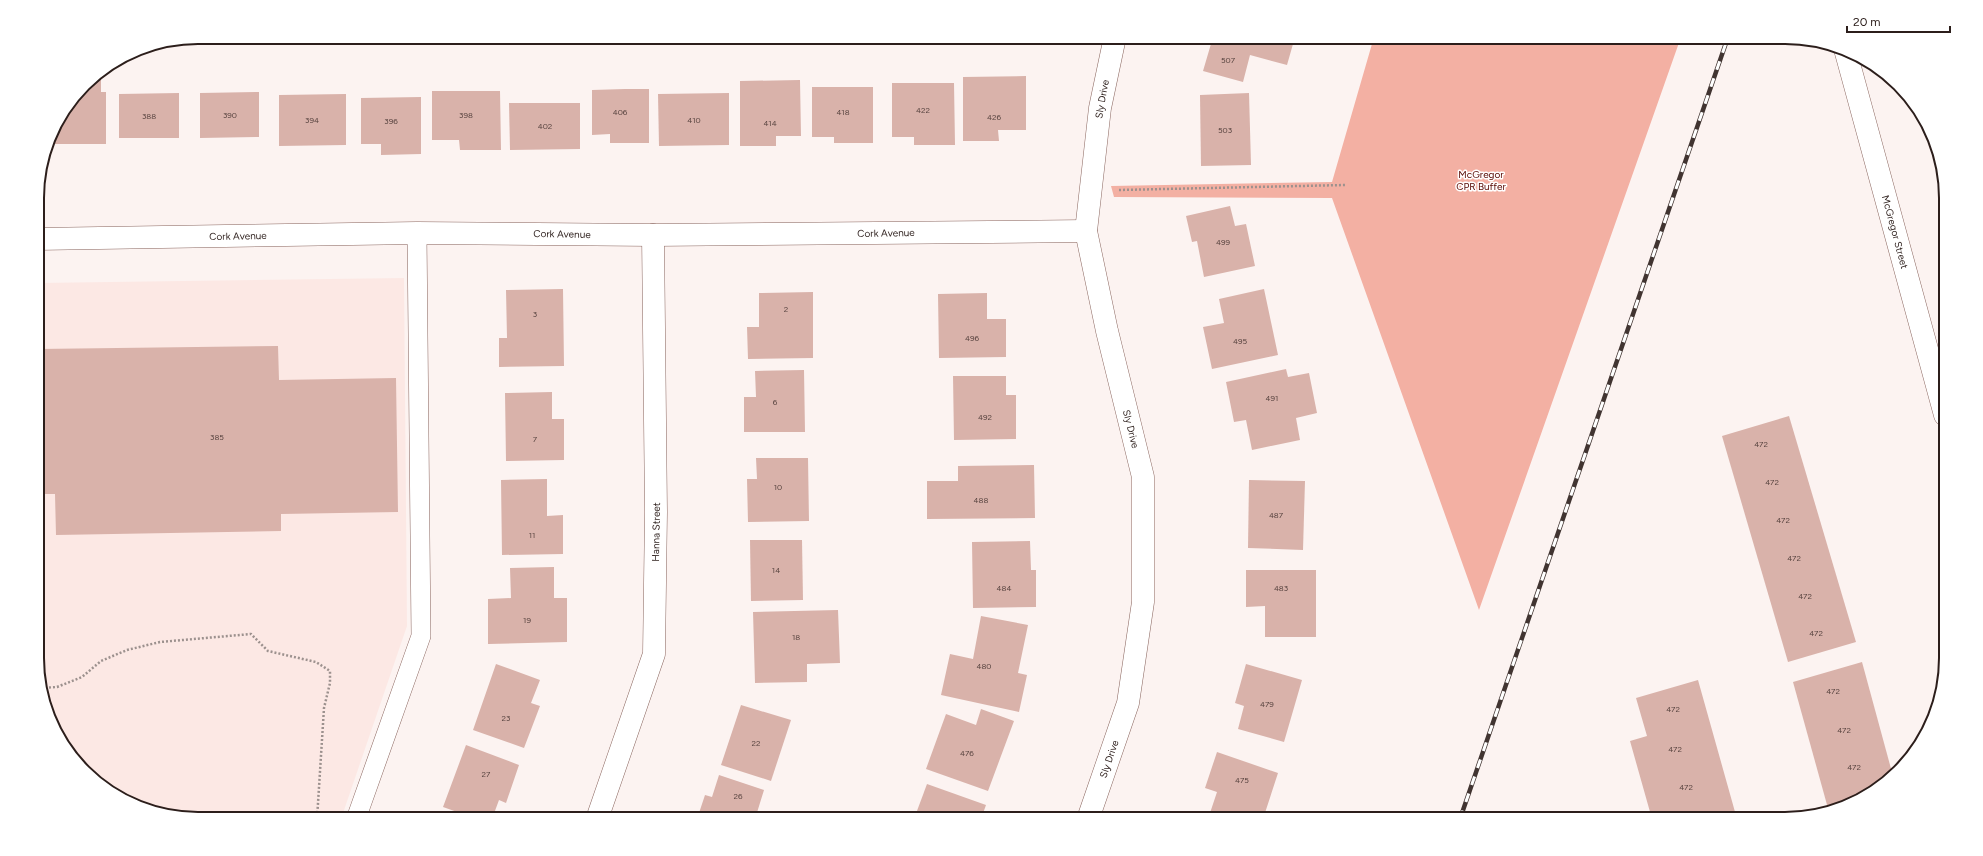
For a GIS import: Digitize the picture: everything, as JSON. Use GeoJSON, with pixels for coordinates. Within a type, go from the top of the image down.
{"type":"FeatureCollection","features":[{"type":"Feature","properties":{"kind":"street","name":"Sly Drive"},"geometry":{"type":"LineString","coordinates":[[1090,812],[1128,703],[1143,602],[1143,477],[1107,331],[1086,231],[1100,108],[1113,44]]}},
{"type":"Feature","properties":{"kind":"street","name":"McGregor Street"},"geometry":{"type":"LineString","coordinates":[[1847,57],[1939,393]]}},
{"type":"Feature","properties":{"kind":"street","name":"Cork Avenue"},"geometry":{"type":"LineString","coordinates":[[44,239],[417,232],[653,235],[1086,231]]}},
{"type":"Feature","properties":{"kind":"street","name":"Hanna Street"},"geometry":{"type":"LineString","coordinates":[[599,812],[654,654],[656,512],[653,235]]}},
{"type":"Feature","properties":{"kind":"lane"},"geometry":{"type":"LineString","coordinates":[[358,812],[421,636],[417,232]]}},
{"type":"Feature","properties":{"kind":"path"},"geometry":{"type":"LineString","coordinates":[[1090,190],[1345,185]]}},
{"type":"Feature","properties":{"kind":"path"},"geometry":{"type":"LineString","coordinates":[[47,688],[57,687],[82,677],[101,661],[127,650],[160,642],[210,636],[251,634],[268,651],[316,662],[330,671],[330,683],[324,708],[317,812]]}},
{"type":"Feature","properties":{"kind":"shaded area"},"geometry":{"type":"Polygon","coordinates":[[[404,278],[407,626],[343,812],[188,812],[158,807],[130,796],[112,786],[96,774],[82,760],[70,744],[52,708],[44,668],[44,283],[404,278]]]}},
{"type":"Feature","properties":{"kind":"green space","name":"McGregor CPR Buffer"},"geometry":{"type":"Polygon","coordinates":[[[1372,44],[1679,44],[1479,610],[1332,198],[1114,197],[1111,186],[1332,182],[1372,44]]]}},
{"type":"Feature","properties":{"kind":"building"},"geometry":{"type":"Polygon","coordinates":[[[1211,44],[1293,44],[1287,65],[1250,55],[1243,82],[1203,71],[1211,44]]]}},
{"type":"Feature","properties":{"kind":"building"},"geometry":{"type":"Polygon","coordinates":[[[1026,76],[1026,130],[998,130],[999,141],[963,141],[963,77],[1026,76]]]}},
{"type":"Feature","properties":{"kind":"building"},"geometry":{"type":"Polygon","coordinates":[[[101,78],[101,92],[106,92],[106,144],[54,144],[70,112],[82,96],[101,78]]]}},
{"type":"Feature","properties":{"kind":"building"},"geometry":{"type":"Polygon","coordinates":[[[800,80],[801,136],[776,136],[776,146],[740,146],[740,81],[800,80]]]}},
{"type":"Feature","properties":{"kind":"building"},"geometry":{"type":"Polygon","coordinates":[[[892,83],[954,83],[955,145],[914,145],[914,137],[892,137],[892,83]]]}},
{"type":"Feature","properties":{"kind":"building"},"geometry":{"type":"Polygon","coordinates":[[[812,87],[873,87],[873,143],[834,143],[834,137],[812,137],[812,87]]]}},
{"type":"Feature","properties":{"kind":"building"},"geometry":{"type":"Polygon","coordinates":[[[649,89],[649,143],[610,143],[610,134],[592,135],[592,90],[649,89]]]}},
{"type":"Feature","properties":{"kind":"building"},"geometry":{"type":"Polygon","coordinates":[[[432,91],[500,91],[501,150],[460,150],[459,140],[432,140],[432,91]]]}},
{"type":"Feature","properties":{"kind":"building"},"geometry":{"type":"Polygon","coordinates":[[[259,92],[259,137],[200,138],[200,93],[259,92]]]}},
{"type":"Feature","properties":{"kind":"building"},"geometry":{"type":"Polygon","coordinates":[[[179,93],[179,138],[119,138],[119,94],[179,93]]]}},
{"type":"Feature","properties":{"kind":"building"},"geometry":{"type":"Polygon","coordinates":[[[729,93],[729,145],[659,146],[658,94],[729,93]]]}},
{"type":"Feature","properties":{"kind":"building"},"geometry":{"type":"Polygon","coordinates":[[[1249,93],[1251,165],[1201,166],[1200,95],[1249,93]]]}},
{"type":"Feature","properties":{"kind":"building"},"geometry":{"type":"Polygon","coordinates":[[[346,94],[346,145],[279,146],[279,95],[346,94]]]}},
{"type":"Feature","properties":{"kind":"building"},"geometry":{"type":"Polygon","coordinates":[[[421,97],[421,154],[381,155],[381,144],[361,144],[361,98],[421,97]]]}},
{"type":"Feature","properties":{"kind":"building"},"geometry":{"type":"Polygon","coordinates":[[[509,103],[580,103],[580,149],[510,150],[509,103]]]}},
{"type":"Feature","properties":{"kind":"building"},"geometry":{"type":"Polygon","coordinates":[[[1230,206],[1235,226],[1246,224],[1255,266],[1204,277],[1197,241],[1192,242],[1186,216],[1230,206]]]}},
{"type":"Feature","properties":{"kind":"building"},"geometry":{"type":"Polygon","coordinates":[[[563,289],[564,366],[499,367],[499,338],[507,338],[506,290],[563,289]]]}},
{"type":"Feature","properties":{"kind":"building"},"geometry":{"type":"Polygon","coordinates":[[[1264,289],[1278,355],[1212,369],[1203,327],[1224,323],[1219,299],[1264,289]]]}},
{"type":"Feature","properties":{"kind":"building"},"geometry":{"type":"Polygon","coordinates":[[[813,292],[813,358],[748,359],[747,327],[759,327],[759,293],[813,292]]]}},
{"type":"Feature","properties":{"kind":"building"},"geometry":{"type":"Polygon","coordinates":[[[987,293],[987,319],[1006,319],[1006,357],[939,358],[938,294],[987,293]]]}},
{"type":"Feature","properties":{"kind":"building"},"geometry":{"type":"Polygon","coordinates":[[[278,346],[279,380],[396,378],[398,512],[281,514],[281,531],[56,535],[55,494],[44,494],[44,349],[278,346]]]}},
{"type":"Feature","properties":{"kind":"building"},"geometry":{"type":"Polygon","coordinates":[[[1286,369],[1288,377],[1309,373],[1317,413],[1296,418],[1300,440],[1252,450],[1246,420],[1234,422],[1226,382],[1286,369]]]}},
{"type":"Feature","properties":{"kind":"building"},"geometry":{"type":"Polygon","coordinates":[[[804,370],[805,432],[744,432],[744,397],[756,397],[755,371],[804,370]]]}},
{"type":"Feature","properties":{"kind":"building"},"geometry":{"type":"Polygon","coordinates":[[[953,376],[1006,376],[1006,395],[1016,395],[1016,439],[954,440],[953,376]]]}},
{"type":"Feature","properties":{"kind":"building"},"geometry":{"type":"Polygon","coordinates":[[[552,392],[552,419],[564,419],[564,460],[506,461],[505,393],[552,392]]]}},
{"type":"Feature","properties":{"kind":"building"},"geometry":{"type":"Polygon","coordinates":[[[1789,416],[1856,642],[1788,662],[1722,436],[1789,416]]]}},
{"type":"Feature","properties":{"kind":"building"},"geometry":{"type":"Polygon","coordinates":[[[756,458],[808,458],[809,521],[748,522],[747,479],[757,479],[756,458]]]}},
{"type":"Feature","properties":{"kind":"building"},"geometry":{"type":"Polygon","coordinates":[[[1034,465],[1035,518],[927,519],[927,481],[958,481],[958,466],[1034,465]]]}},
{"type":"Feature","properties":{"kind":"building"},"geometry":{"type":"Polygon","coordinates":[[[547,479],[547,516],[563,515],[563,554],[502,555],[501,480],[547,479]]]}},
{"type":"Feature","properties":{"kind":"building"},"geometry":{"type":"Polygon","coordinates":[[[1249,480],[1305,481],[1303,550],[1248,548],[1249,480]]]}},
{"type":"Feature","properties":{"kind":"building"},"geometry":{"type":"Polygon","coordinates":[[[750,540],[802,540],[803,600],[751,601],[750,540]]]}},
{"type":"Feature","properties":{"kind":"building"},"geometry":{"type":"Polygon","coordinates":[[[1030,541],[1031,570],[1036,570],[1036,607],[973,608],[972,542],[1030,541]]]}},
{"type":"Feature","properties":{"kind":"building"},"geometry":{"type":"Polygon","coordinates":[[[554,567],[554,598],[567,598],[567,642],[488,644],[488,599],[511,598],[510,568],[554,567]]]}},
{"type":"Feature","properties":{"kind":"building"},"geometry":{"type":"Polygon","coordinates":[[[1246,570],[1316,570],[1316,637],[1265,637],[1265,606],[1246,607],[1246,570]]]}},
{"type":"Feature","properties":{"kind":"building"},"geometry":{"type":"Polygon","coordinates":[[[838,610],[840,663],[807,664],[807,682],[755,683],[753,612],[838,610]]]}},
{"type":"Feature","properties":{"kind":"building"},"geometry":{"type":"Polygon","coordinates":[[[981,616],[1028,625],[1018,673],[1027,675],[1019,712],[941,695],[950,654],[973,659],[981,616]]]}},
{"type":"Feature","properties":{"kind":"building"},"geometry":{"type":"Polygon","coordinates":[[[1862,662],[1891,770],[1871,786],[1853,796],[1827,806],[1793,682],[1862,662]]]}},
{"type":"Feature","properties":{"kind":"building"},"geometry":{"type":"Polygon","coordinates":[[[496,664],[540,680],[531,703],[540,706],[524,748],[473,730],[496,664]]]}},
{"type":"Feature","properties":{"kind":"building"},"geometry":{"type":"Polygon","coordinates":[[[1246,664],[1302,680],[1284,742],[1238,729],[1244,706],[1235,703],[1246,664]]]}},
{"type":"Feature","properties":{"kind":"building"},"geometry":{"type":"Polygon","coordinates":[[[1698,680],[1735,812],[1650,812],[1630,741],[1647,736],[1636,698],[1698,680]]]}},
{"type":"Feature","properties":{"kind":"building"},"geometry":{"type":"Polygon","coordinates":[[[741,705],[791,720],[771,781],[721,765],[741,705]]]}},
{"type":"Feature","properties":{"kind":"building"},"geometry":{"type":"Polygon","coordinates":[[[981,709],[1014,721],[988,791],[926,769],[946,714],[976,725],[981,709]]]}},
{"type":"Feature","properties":{"kind":"building"},"geometry":{"type":"Polygon","coordinates":[[[466,745],[519,765],[506,803],[499,800],[495,812],[457,812],[443,807],[466,745]]]}},
{"type":"Feature","properties":{"kind":"building"},"geometry":{"type":"Polygon","coordinates":[[[1217,752],[1278,773],[1265,812],[1210,812],[1217,792],[1205,788],[1217,752]]]}},
{"type":"Feature","properties":{"kind":"building"},"geometry":{"type":"Polygon","coordinates":[[[719,775],[764,790],[757,812],[699,812],[705,795],[712,797],[719,775]]]}},
{"type":"Feature","properties":{"kind":"building"},"geometry":{"type":"Polygon","coordinates":[[[927,784],[986,805],[984,812],[917,812],[927,784]]]}},
{"type":"Feature","properties":{"kind":"railway"},"geometry":{"type":"LineString","coordinates":[[1462,812],[1726,44]]}}]}
